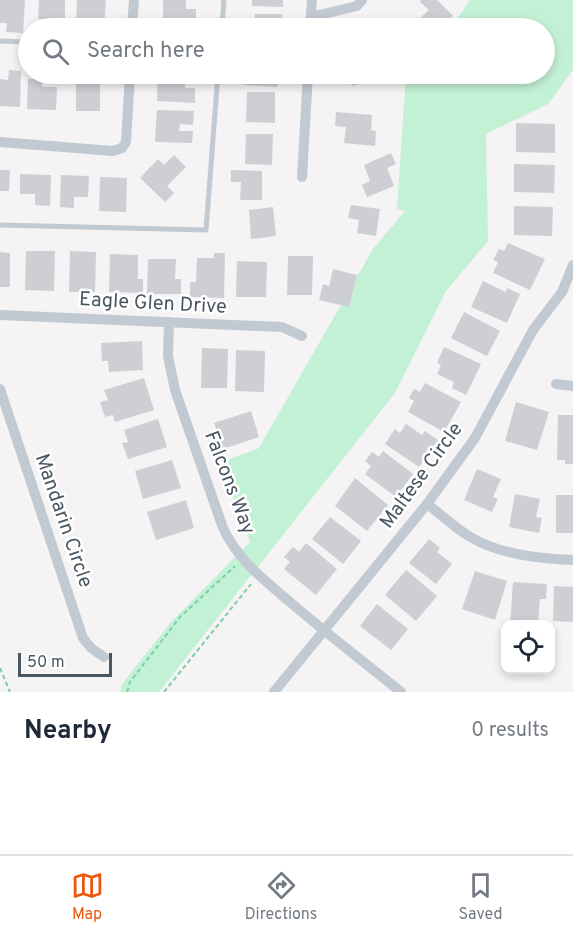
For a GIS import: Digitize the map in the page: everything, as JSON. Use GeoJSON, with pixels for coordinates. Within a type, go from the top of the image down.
{"type":"FeatureCollection","features":[{"type":"Feature","properties":{"kind":"street"},"geometry":{"type":"LineString","coordinates":[[133,18],[134,0]]}},
{"type":"Feature","properties":{"kind":"street"},"geometry":{"type":"LineString","coordinates":[[310,18],[312,0]]}},
{"type":"Feature","properties":{"kind":"street"},"geometry":{"type":"LineString","coordinates":[[324,18],[357,6],[362,0]]}},
{"type":"Feature","properties":{"kind":"street"},"geometry":{"type":"LineString","coordinates":[[0,142],[113,151],[122,148],[126,142],[129,84]]}},
{"type":"Feature","properties":{"kind":"street"},"geometry":{"type":"LineString","coordinates":[[302,177],[307,84]]}},
{"type":"Feature","properties":{"kind":"street","name":"Maltese Circle"},"geometry":{"type":"LineString","coordinates":[[274,692],[427,504],[475,438],[533,330],[562,292],[573,265]]}},
{"type":"Feature","properties":{"kind":"street","name":"Eagle Glen Drive"},"geometry":{"type":"LineString","coordinates":[[0,315],[282,327],[302,336]]}},
{"type":"Feature","properties":{"kind":"street","name":"Falcons Way"},"geometry":{"type":"LineString","coordinates":[[168,322],[168,356],[175,390],[226,535],[251,568],[324,631],[401,692]]}},
{"type":"Feature","properties":{"kind":"street"},"geometry":{"type":"LineString","coordinates":[[556,384],[573,386]]}},
{"type":"Feature","properties":{"kind":"street","name":"Mandarin Circle"},"geometry":{"type":"LineString","coordinates":[[0,389],[83,638],[91,648],[104,657]]}},
{"type":"Feature","properties":{"kind":"street"},"geometry":{"type":"LineString","coordinates":[[427,504],[472,538],[481,542],[508,552],[550,560],[573,560]]}},
{"type":"Feature","properties":{"kind":"lane"},"geometry":{"type":"LineString","coordinates":[[223,18],[224,0]]}},
{"type":"Feature","properties":{"kind":"lane"},"geometry":{"type":"LineString","coordinates":[[0,41],[18,42]]}},
{"type":"Feature","properties":{"kind":"lane"},"geometry":{"type":"LineString","coordinates":[[0,225],[206,230],[217,84]]}},
{"type":"Feature","properties":{"kind":"path"},"geometry":{"type":"LineString","coordinates":[[127,692],[130,682],[180,617],[234,566],[240,572]]}},
{"type":"Feature","properties":{"kind":"path"},"geometry":{"type":"LineString","coordinates":[[164,692],[251,585],[246,578]]}},
{"type":"Feature","properties":{"kind":"path"},"geometry":{"type":"LineString","coordinates":[[0,668],[10,692]]}},
{"type":"Feature","properties":{"kind":"green space"},"geometry":{"type":"Polygon","coordinates":[[[470,0],[573,0],[573,70],[548,104],[486,134],[488,241],[446,291],[395,393],[159,692],[120,692],[122,684],[171,622],[250,542],[219,463],[259,448],[373,249],[405,211],[397,209],[405,84],[555,84],[555,18],[458,18],[470,0]]]}},
{"type":"Feature","properties":{"kind":"building"},"geometry":{"type":"Polygon","coordinates":[[[0,0],[25,0],[24,18],[18,18],[18,33],[6,32],[7,23],[0,23],[0,0]]]}},
{"type":"Feature","properties":{"kind":"building"},"geometry":{"type":"Polygon","coordinates":[[[39,0],[65,0],[65,18],[38,18],[39,0]]]}},
{"type":"Feature","properties":{"kind":"building"},"geometry":{"type":"Polygon","coordinates":[[[77,0],[106,0],[105,18],[76,18],[77,0]]]}},
{"type":"Feature","properties":{"kind":"building"},"geometry":{"type":"Polygon","coordinates":[[[163,0],[186,0],[186,9],[196,9],[196,18],[163,18],[163,0]]]}},
{"type":"Feature","properties":{"kind":"building"},"geometry":{"type":"Polygon","coordinates":[[[252,0],[283,0],[283,7],[252,6],[252,0]]]}},
{"type":"Feature","properties":{"kind":"building"},"geometry":{"type":"Polygon","coordinates":[[[421,0],[437,0],[453,16],[451,18],[420,18],[429,10],[420,2],[421,0]]]}},
{"type":"Feature","properties":{"kind":"building"},"geometry":{"type":"Polygon","coordinates":[[[255,14],[282,14],[282,18],[255,18],[255,14]]]}},
{"type":"Feature","properties":{"kind":"building"},"geometry":{"type":"Polygon","coordinates":[[[9,70],[18,71],[18,84],[21,84],[20,107],[0,106],[0,79],[8,80],[9,70]]]}},
{"type":"Feature","properties":{"kind":"building"},"geometry":{"type":"Polygon","coordinates":[[[28,84],[57,87],[56,110],[27,109],[28,84]]]}},
{"type":"Feature","properties":{"kind":"building"},"geometry":{"type":"Polygon","coordinates":[[[76,84],[100,84],[100,111],[76,111],[76,84]]]}},
{"type":"Feature","properties":{"kind":"building"},"geometry":{"type":"Polygon","coordinates":[[[158,84],[185,84],[185,88],[195,88],[195,103],[157,101],[158,84]]]}},
{"type":"Feature","properties":{"kind":"building"},"geometry":{"type":"Polygon","coordinates":[[[244,84],[277,84],[277,87],[244,84]]]}},
{"type":"Feature","properties":{"kind":"building"},"geometry":{"type":"Polygon","coordinates":[[[247,92],[275,92],[275,123],[246,122],[247,92]]]}},
{"type":"Feature","properties":{"kind":"building"},"geometry":{"type":"Polygon","coordinates":[[[157,110],[194,111],[193,125],[180,124],[179,131],[193,131],[192,143],[155,142],[157,110]]]}},
{"type":"Feature","properties":{"kind":"building"},"geometry":{"type":"Polygon","coordinates":[[[336,112],[372,115],[371,130],[376,131],[375,146],[344,143],[346,127],[335,126],[336,112]]]}},
{"type":"Feature","properties":{"kind":"building"},"geometry":{"type":"Polygon","coordinates":[[[516,123],[555,124],[555,153],[516,152],[516,123]]]}},
{"type":"Feature","properties":{"kind":"building"},"geometry":{"type":"Polygon","coordinates":[[[246,134],[273,134],[272,165],[245,164],[246,134]]]}},
{"type":"Feature","properties":{"kind":"building"},"geometry":{"type":"Polygon","coordinates":[[[391,153],[396,164],[387,168],[394,186],[367,197],[362,185],[370,181],[364,165],[391,153]]]}},
{"type":"Feature","properties":{"kind":"building"},"geometry":{"type":"Polygon","coordinates":[[[174,155],[186,167],[167,186],[174,193],[165,202],[140,178],[158,159],[164,165],[174,155]]]}},
{"type":"Feature","properties":{"kind":"building"},"geometry":{"type":"Polygon","coordinates":[[[514,164],[555,165],[554,193],[514,192],[514,164]]]}},
{"type":"Feature","properties":{"kind":"building"},"geometry":{"type":"Polygon","coordinates":[[[0,170],[10,170],[9,191],[0,191],[0,170]]]}},
{"type":"Feature","properties":{"kind":"building"},"geometry":{"type":"Polygon","coordinates":[[[231,170],[262,171],[262,200],[240,200],[241,182],[231,182],[231,170]]]}},
{"type":"Feature","properties":{"kind":"building"},"geometry":{"type":"Polygon","coordinates":[[[20,174],[51,175],[50,206],[35,205],[35,194],[20,194],[20,174]]]}},
{"type":"Feature","properties":{"kind":"building"},"geometry":{"type":"Polygon","coordinates":[[[61,175],[89,176],[88,197],[74,197],[74,208],[60,207],[61,175]]]}},
{"type":"Feature","properties":{"kind":"building"},"geometry":{"type":"Polygon","coordinates":[[[100,177],[127,178],[126,212],[99,211],[100,177]]]}},
{"type":"Feature","properties":{"kind":"building"},"geometry":{"type":"Polygon","coordinates":[[[351,205],[380,209],[376,236],[357,233],[359,220],[348,218],[351,205]]]}},
{"type":"Feature","properties":{"kind":"building"},"geometry":{"type":"Polygon","coordinates":[[[514,206],[553,207],[552,236],[514,235],[514,206]]]}},
{"type":"Feature","properties":{"kind":"building"},"geometry":{"type":"Polygon","coordinates":[[[273,207],[276,236],[251,239],[249,210],[273,207]]]}},
{"type":"Feature","properties":{"kind":"building"},"geometry":{"type":"Polygon","coordinates":[[[508,243],[545,259],[530,290],[493,273],[498,262],[493,260],[499,249],[504,251],[508,243]]]}},
{"type":"Feature","properties":{"kind":"building"},"geometry":{"type":"Polygon","coordinates":[[[26,251],[55,251],[54,291],[25,290],[26,251]]]}},
{"type":"Feature","properties":{"kind":"building"},"geometry":{"type":"Polygon","coordinates":[[[70,251],[96,252],[95,292],[69,292],[70,251]]]}},
{"type":"Feature","properties":{"kind":"building"},"geometry":{"type":"Polygon","coordinates":[[[0,252],[10,253],[10,287],[0,287],[0,252]]]}},
{"type":"Feature","properties":{"kind":"building"},"geometry":{"type":"Polygon","coordinates":[[[214,253],[225,253],[224,298],[190,297],[190,282],[196,282],[197,258],[214,258],[214,253]]]}},
{"type":"Feature","properties":{"kind":"building"},"geometry":{"type":"Polygon","coordinates":[[[110,254],[138,255],[138,279],[143,279],[143,293],[109,292],[110,254]]]}},
{"type":"Feature","properties":{"kind":"building"},"geometry":{"type":"Polygon","coordinates":[[[288,256],[313,256],[312,295],[287,295],[288,256]]]}},
{"type":"Feature","properties":{"kind":"building"},"geometry":{"type":"Polygon","coordinates":[[[148,259],[176,259],[175,279],[181,279],[181,294],[147,294],[148,259]]]}},
{"type":"Feature","properties":{"kind":"building"},"geometry":{"type":"Polygon","coordinates":[[[237,261],[267,262],[266,297],[236,297],[237,261]]]}},
{"type":"Feature","properties":{"kind":"building"},"geometry":{"type":"Polygon","coordinates":[[[333,269],[357,275],[349,307],[319,300],[323,284],[329,286],[333,269]]]}},
{"type":"Feature","properties":{"kind":"building"},"geometry":{"type":"Polygon","coordinates":[[[483,281],[506,292],[507,288],[520,294],[507,323],[471,307],[483,281]]]}},
{"type":"Feature","properties":{"kind":"building"},"geometry":{"type":"Polygon","coordinates":[[[464,312],[500,331],[487,356],[451,338],[464,312]]]}},
{"type":"Feature","properties":{"kind":"building"},"geometry":{"type":"Polygon","coordinates":[[[142,341],[143,370],[109,372],[108,361],[102,361],[101,343],[142,341]]]}},
{"type":"Feature","properties":{"kind":"building"},"geometry":{"type":"Polygon","coordinates":[[[444,347],[481,364],[466,395],[452,388],[454,382],[437,374],[441,365],[437,363],[444,347]]]}},
{"type":"Feature","properties":{"kind":"building"},"geometry":{"type":"Polygon","coordinates":[[[202,348],[228,349],[227,388],[201,388],[202,348]]]}},
{"type":"Feature","properties":{"kind":"building"},"geometry":{"type":"Polygon","coordinates":[[[236,350],[265,351],[264,392],[235,391],[236,350]]]}},
{"type":"Feature","properties":{"kind":"building"},"geometry":{"type":"Polygon","coordinates":[[[144,378],[154,410],[115,422],[113,415],[105,417],[100,402],[108,400],[104,390],[144,378]]]}},
{"type":"Feature","properties":{"kind":"building"},"geometry":{"type":"Polygon","coordinates":[[[425,383],[461,402],[444,432],[408,412],[414,401],[409,398],[414,389],[420,392],[425,383]]]}},
{"type":"Feature","properties":{"kind":"building"},"geometry":{"type":"Polygon","coordinates":[[[516,402],[549,412],[537,450],[505,441],[516,402]]]}},
{"type":"Feature","properties":{"kind":"building"},"geometry":{"type":"Polygon","coordinates":[[[251,411],[259,437],[223,449],[214,423],[251,411]]]}},
{"type":"Feature","properties":{"kind":"building"},"geometry":{"type":"Polygon","coordinates":[[[558,415],[573,415],[573,464],[565,464],[565,460],[557,460],[558,415]]]}},
{"type":"Feature","properties":{"kind":"building"},"geometry":{"type":"Polygon","coordinates":[[[158,419],[167,447],[128,459],[122,443],[128,442],[124,430],[158,419]]]}},
{"type":"Feature","properties":{"kind":"building"},"geometry":{"type":"Polygon","coordinates":[[[406,424],[422,435],[425,431],[438,440],[419,467],[385,444],[395,429],[400,433],[406,424]]]}},
{"type":"Feature","properties":{"kind":"building"},"geometry":{"type":"Polygon","coordinates":[[[383,451],[413,474],[396,497],[365,474],[371,466],[365,461],[372,452],[379,457],[383,451]]]}},
{"type":"Feature","properties":{"kind":"building"},"geometry":{"type":"Polygon","coordinates":[[[172,460],[181,488],[143,499],[135,471],[172,460]]]}},
{"type":"Feature","properties":{"kind":"building"},"geometry":{"type":"Polygon","coordinates":[[[477,469],[501,479],[493,497],[498,499],[492,512],[464,500],[477,469]]]}},
{"type":"Feature","properties":{"kind":"building"},"geometry":{"type":"Polygon","coordinates":[[[355,478],[388,505],[367,531],[335,506],[355,478]]]}},
{"type":"Feature","properties":{"kind":"building"},"geometry":{"type":"Polygon","coordinates":[[[515,494],[540,499],[536,517],[542,518],[539,533],[509,527],[515,494]]]}},
{"type":"Feature","properties":{"kind":"building"},"geometry":{"type":"Polygon","coordinates":[[[556,495],[573,495],[573,533],[556,533],[556,495]]]}},
{"type":"Feature","properties":{"kind":"building"},"geometry":{"type":"Polygon","coordinates":[[[186,500],[194,528],[156,540],[147,512],[186,500]]]}},
{"type":"Feature","properties":{"kind":"building"},"geometry":{"type":"Polygon","coordinates":[[[330,517],[361,541],[343,564],[312,539],[330,517]]]}},
{"type":"Feature","properties":{"kind":"building"},"geometry":{"type":"Polygon","coordinates":[[[429,539],[440,548],[437,552],[452,564],[436,584],[409,563],[429,539]]]}},
{"type":"Feature","properties":{"kind":"building"},"geometry":{"type":"Polygon","coordinates":[[[306,543],[337,569],[316,595],[284,569],[290,562],[284,557],[293,547],[299,552],[306,543]]]}},
{"type":"Feature","properties":{"kind":"building"},"geometry":{"type":"Polygon","coordinates":[[[406,570],[437,596],[416,621],[385,595],[406,570]]]}},
{"type":"Feature","properties":{"kind":"building"},"geometry":{"type":"Polygon","coordinates":[[[475,571],[507,581],[495,620],[462,609],[475,571]]]}},
{"type":"Feature","properties":{"kind":"building"},"geometry":{"type":"Polygon","coordinates":[[[513,582],[547,584],[546,599],[540,599],[538,620],[510,620],[513,582]]]}},
{"type":"Feature","properties":{"kind":"building"},"geometry":{"type":"Polygon","coordinates":[[[554,586],[573,587],[573,622],[553,620],[554,586]]]}},
{"type":"Feature","properties":{"kind":"building"},"geometry":{"type":"Polygon","coordinates":[[[377,604],[408,629],[391,650],[360,626],[377,604]]]}}]}
